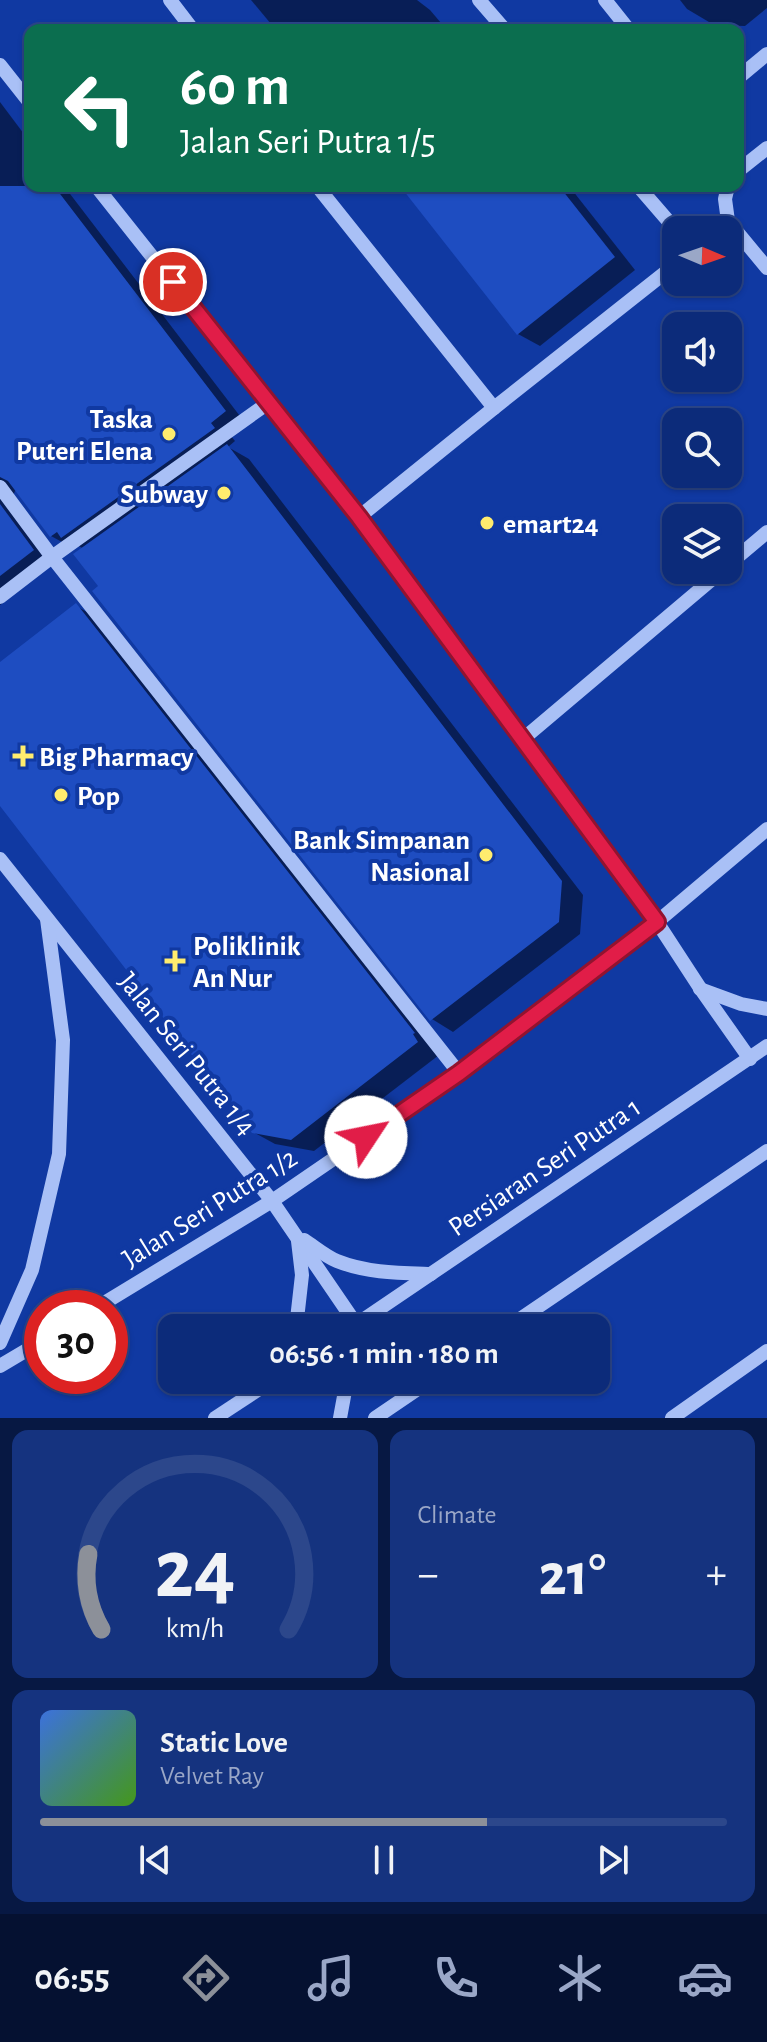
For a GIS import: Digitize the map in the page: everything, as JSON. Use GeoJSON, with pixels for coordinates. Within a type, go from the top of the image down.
{"type":"FeatureCollection","features":[{"type":"Feature","properties":{"kind":"street"},"geometry":{"type":"LineString","coordinates":[[170,0],[188,24]]}},
{"type":"Feature","properties":{"kind":"street"},"geometry":{"type":"LineString","coordinates":[[479,0],[500,24]]}},
{"type":"Feature","properties":{"kind":"street"},"geometry":{"type":"LineString","coordinates":[[605,0],[624,24]]}},
{"type":"Feature","properties":{"kind":"street"},"geometry":{"type":"LineString","coordinates":[[744,73],[767,54]]}},
{"type":"Feature","properties":{"kind":"street"},"geometry":{"type":"LineString","coordinates":[[0,65],[24,95]]}},
{"type":"Feature","properties":{"kind":"street"},"geometry":{"type":"LineString","coordinates":[[744,166],[767,148]]}},
{"type":"Feature","properties":{"kind":"street"},"geometry":{"type":"LineString","coordinates":[[101,192],[359,517],[657,922],[750,1059],[767,1062]]}},
{"type":"Feature","properties":{"kind":"street"},"geometry":{"type":"LineString","coordinates":[[322,192],[494,408]]}},
{"type":"Feature","properties":{"kind":"street"},"geometry":{"type":"LineString","coordinates":[[643,192],[664,216]]}},
{"type":"Feature","properties":{"kind":"street"},"geometry":{"type":"LineString","coordinates":[[724,216],[727,192]]}},
{"type":"Feature","properties":{"kind":"street"},"geometry":{"type":"LineString","coordinates":[[742,244],[767,268]]}},
{"type":"Feature","properties":{"kind":"street"},"geometry":{"type":"LineString","coordinates":[[359,517],[662,275]]}},
{"type":"Feature","properties":{"kind":"street"},"geometry":{"type":"LineString","coordinates":[[0,597],[268,403]]}},
{"type":"Feature","properties":{"kind":"street"},"geometry":{"type":"LineString","coordinates":[[0,487],[459,1073]]}},
{"type":"Feature","properties":{"kind":"street"},"geometry":{"type":"LineString","coordinates":[[742,553],[767,532]]}},
{"type":"Feature","properties":{"kind":"street"},"geometry":{"type":"LineString","coordinates":[[523,739],[706,584]]}},
{"type":"Feature","properties":{"kind":"street","name":"Jalan Seri Putra 1/2"},"geometry":{"type":"LineString","coordinates":[[126,1290],[272,1201],[459,1073],[657,922],[767,829]]}},
{"type":"Feature","properties":{"kind":"street","name":"Jalan Seri Putra 1/4"},"geometry":{"type":"LineString","coordinates":[[0,859],[272,1201],[346,1314]]}},
{"type":"Feature","properties":{"kind":"street"},"geometry":{"type":"LineString","coordinates":[[0,1343],[32,1270],[59,1154],[63,1040],[47,918]]}},
{"type":"Feature","properties":{"kind":"street"},"geometry":{"type":"LineString","coordinates":[[700,988],[741,1004],[767,1009]]}},
{"type":"Feature","properties":{"kind":"street","name":"Persiaran Seri Putra 1"},"geometry":{"type":"LineString","coordinates":[[373,1314],[767,1046]]}},
{"type":"Feature","properties":{"kind":"street"},"geometry":{"type":"LineString","coordinates":[[528,1314],[767,1151]]}},
{"type":"Feature","properties":{"kind":"street"},"geometry":{"type":"LineString","coordinates":[[297,1236],[334,1260],[361,1269],[431,1274]]}},
{"type":"Feature","properties":{"kind":"street"},"geometry":{"type":"LineString","coordinates":[[297,1236],[302,1275],[298,1314]]}},
{"type":"Feature","properties":{"kind":"street"},"geometry":{"type":"LineString","coordinates":[[672,1418],[767,1351]]}},
{"type":"Feature","properties":{"kind":"street"},"geometry":{"type":"LineString","coordinates":[[0,1366],[24,1352]]}},
{"type":"Feature","properties":{"kind":"street"},"geometry":{"type":"LineString","coordinates":[[215,1418],[252,1394]]}},
{"type":"Feature","properties":{"kind":"street"},"geometry":{"type":"LineString","coordinates":[[340,1418],[344,1394]]}},
{"type":"Feature","properties":{"kind":"street"},"geometry":{"type":"LineString","coordinates":[[375,1418],[410,1394]]}},
{"type":"Feature","properties":{"kind":"building"},"geometry":{"type":"Polygon","coordinates":[[[0,186],[24,186],[24,192],[59,192],[226,411],[211,423],[215,428],[61,538],[57,532],[50,537],[8,481],[0,477],[0,186]]]}},
{"type":"Feature","properties":{"kind":"building"},"geometry":{"type":"Polygon","coordinates":[[[405,192],[564,192],[615,257],[517,335],[405,192]]]}},
{"type":"Feature","properties":{"kind":"building"},"geometry":{"type":"Polygon","coordinates":[[[227,444],[562,881],[559,922],[430,1021],[92,591],[98,586],[73,554],[227,444]]]}},
{"type":"Feature","properties":{"kind":"building"},"geometry":{"type":"Polygon","coordinates":[[[0,504],[34,550],[0,576],[0,504]]]}},
{"type":"Feature","properties":{"kind":"building"},"geometry":{"type":"Polygon","coordinates":[[[76,603],[415,1033],[418,1042],[291,1140],[252,1133],[0,806],[0,662],[76,603]]]}},
{"type":"Feature","properties":{"kind":"place","name":"Taska Puteri Elena"},"geometry":{"type":"Point","coordinates":[169,434]}},
{"type":"Feature","properties":{"kind":"place","name":"Subway"},"geometry":{"type":"Point","coordinates":[224,493]}},
{"type":"Feature","properties":{"kind":"place","name":"emart24"},"geometry":{"type":"Point","coordinates":[487,523]}},
{"type":"Feature","properties":{"kind":"place","name":"Big Pharmacy"},"geometry":{"type":"Point","coordinates":[23,756]}},
{"type":"Feature","properties":{"kind":"place","name":"Pop"},"geometry":{"type":"Point","coordinates":[61,795]}},
{"type":"Feature","properties":{"kind":"place","name":"Bank Simpanan Nasional"},"geometry":{"type":"Point","coordinates":[486,855]}},
{"type":"Feature","properties":{"kind":"place","name":"Poliklinik An Nur"},"geometry":{"type":"Point","coordinates":[175,961]}},
{"type":"Feature","properties":{"kind":"route"},"geometry":{"type":"LineString","coordinates":[[173,282],[359,517],[657,922],[459,1073],[366,1137]]}}]}
